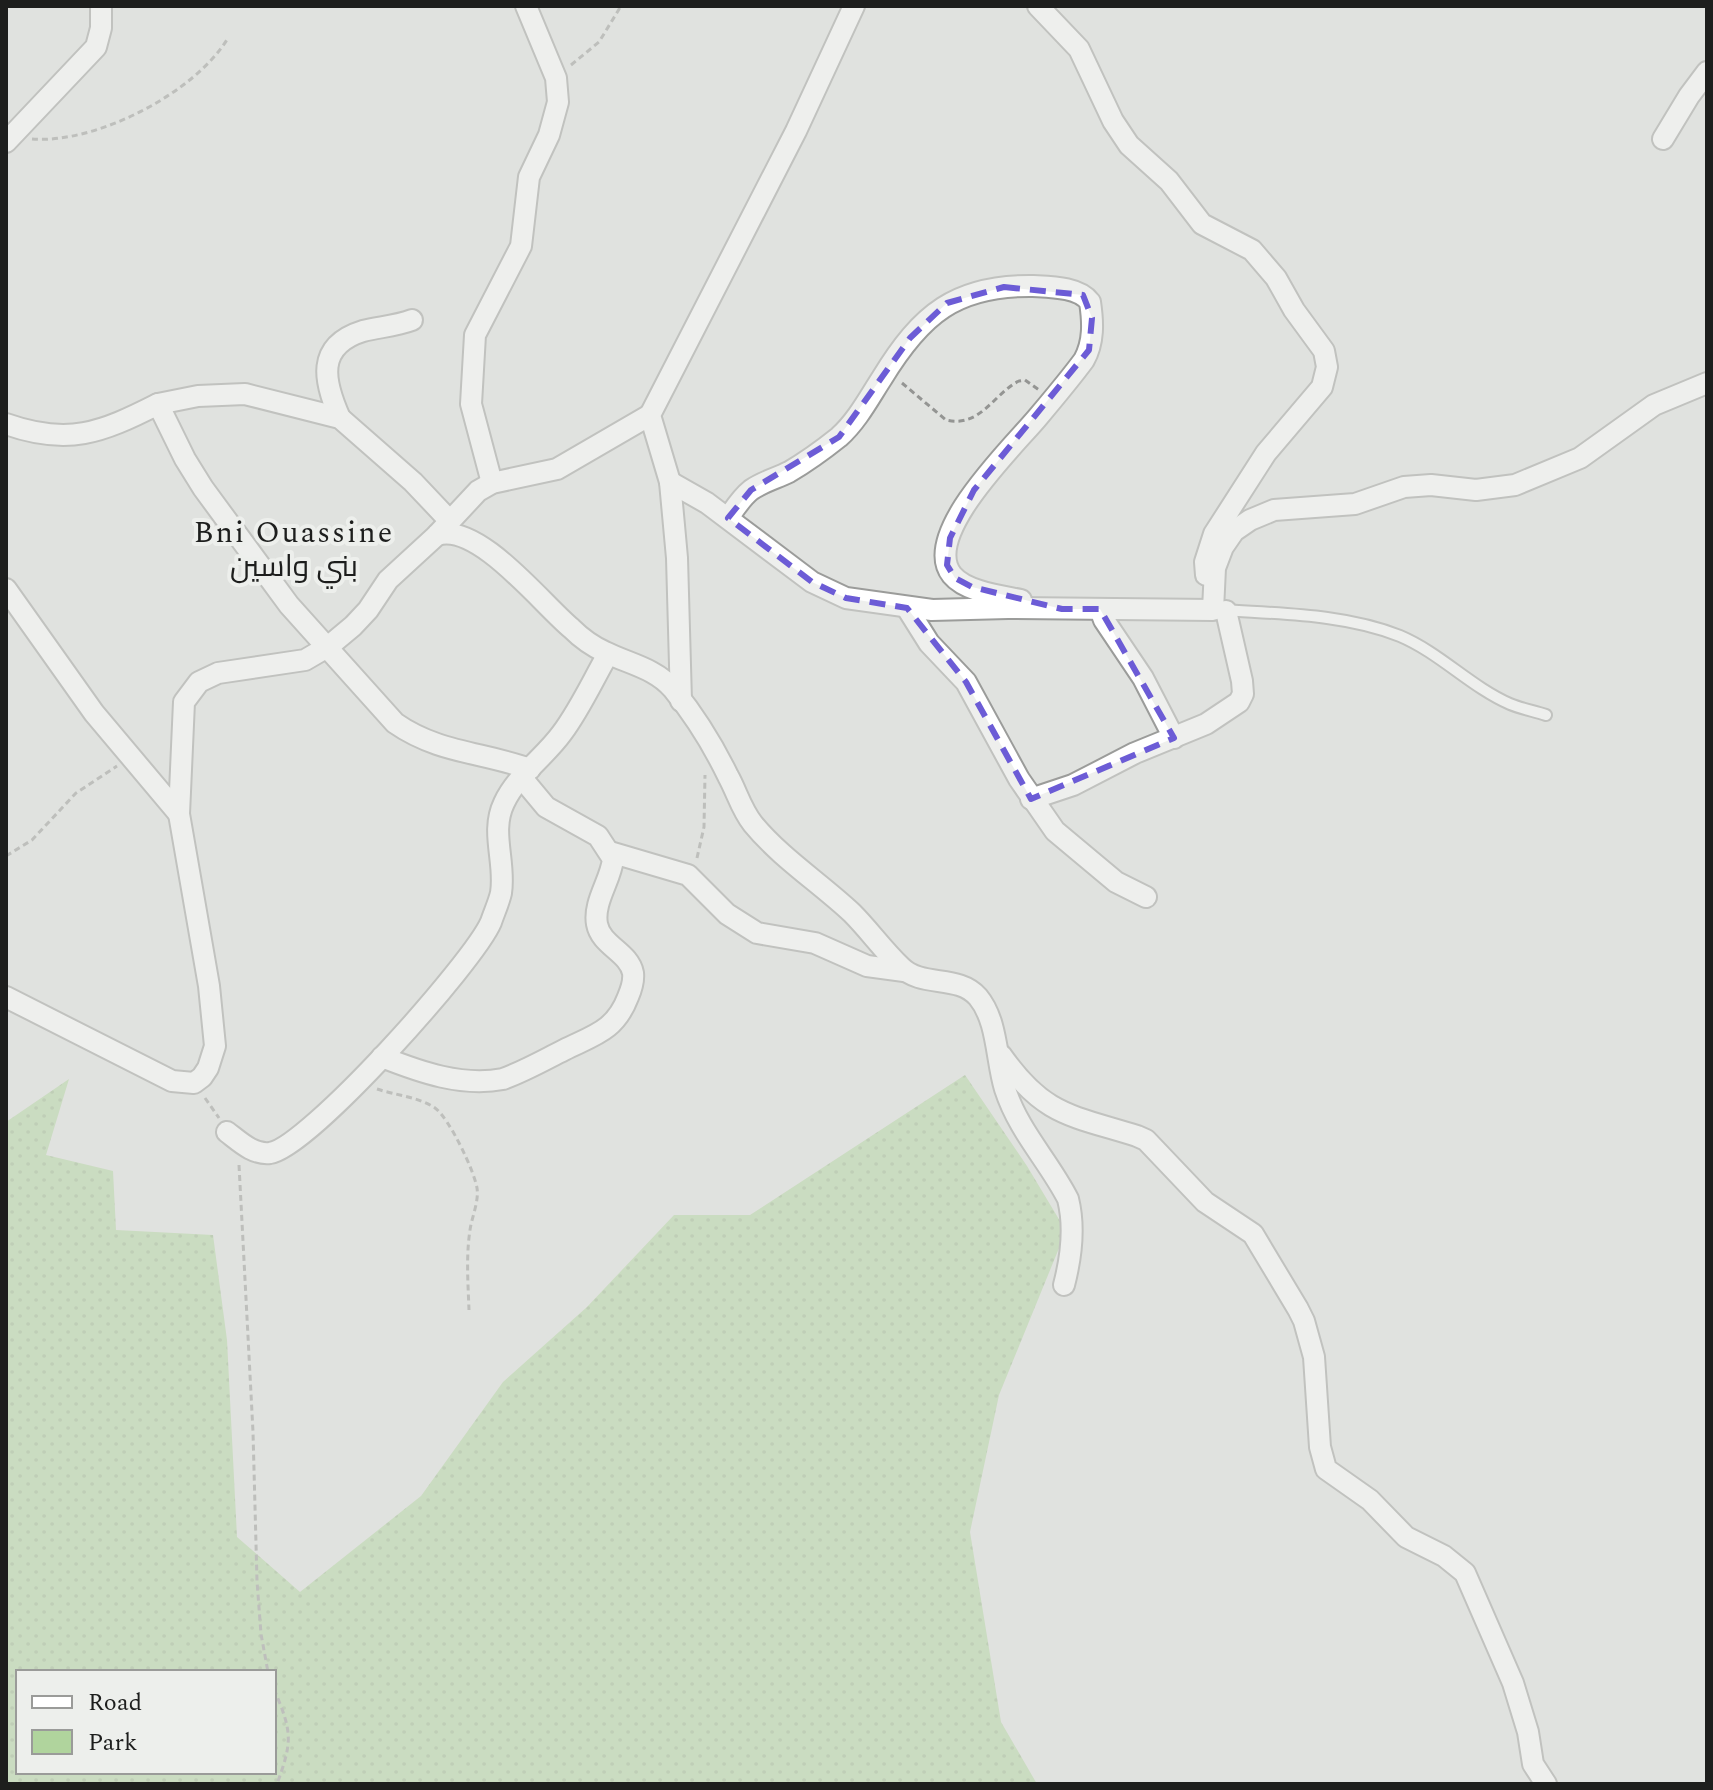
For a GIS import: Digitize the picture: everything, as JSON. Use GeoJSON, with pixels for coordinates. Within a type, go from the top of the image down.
{"type":"FeatureCollection","features":[{"type":"Feature","properties":{"kind":"street"},"geometry":{"type":"LineString","coordinates":[[9,139],[96,47],[101,28],[101,6]]}},
{"type":"Feature","properties":{"kind":"street"},"geometry":{"type":"LineString","coordinates":[[492,483],[471,404],[475,335],[521,246],[529,177],[557,115],[556,78],[526,6]]}},
{"type":"Feature","properties":{"kind":"street"},"geometry":{"type":"LineString","coordinates":[[6,997],[172,1081],[194,1083],[202,1077],[213,1057],[213,1022],[179,814],[184,702],[194,688],[218,673],[305,660],[329,646],[368,610],[401,566],[478,491],[492,483],[557,469],[650,415],[802,118],[853,9],[874,6]]}},
{"type":"Feature","properties":{"kind":"street"},"geometry":{"type":"LineString","coordinates":[[1031,799],[1073,785],[1135,753],[1206,724],[1232,708],[1243,694],[1218,603],[1206,576],[1205,562],[1214,534],[1266,453],[1322,387],[1327,358],[1276,278],[1252,250],[1202,224],[1169,181],[1129,145],[1113,121],[1079,49],[1038,6]]}},
{"type":"Feature","properties":{"kind":"street"},"geometry":{"type":"LineString","coordinates":[[1663,139],[1707,72]]}},
{"type":"Feature","properties":{"kind":"street"},"geometry":{"type":"LineString","coordinates":[[728,518],[751,490],[789,472],[839,437],[924,323],[947,303],[990,288],[1061,288],[1083,295],[1090,302],[1091,340],[1084,360],[974,490],[950,538],[947,565],[955,578],[972,587],[1062,609]]}},
{"type":"Feature","properties":{"kind":"street"},"geometry":{"type":"LineString","coordinates":[[340,418],[328,386],[327,361],[332,352],[359,332],[412,320]]}},
{"type":"Feature","properties":{"kind":"street"},"geometry":{"type":"LineString","coordinates":[[1218,603],[1215,568],[1223,547],[1234,531],[1250,520],[1274,510],[1355,504],[1404,487],[1431,485],[1476,490],[1515,485],[1580,458],[1654,405],[1707,383]]}},
{"type":"Feature","properties":{"kind":"street"},"geometry":{"type":"LineString","coordinates":[[6,424],[42,434],[77,436],[113,425],[158,404],[198,396],[245,394],[340,418],[413,482],[448,532],[469,537],[526,583],[580,636],[608,654],[646,668],[673,688],[700,724],[753,824],[852,913],[904,971]]}},
{"type":"Feature","properties":{"kind":"street"},"geometry":{"type":"LineString","coordinates":[[158,404],[203,488],[289,605],[329,646],[379,706],[410,733],[443,748],[488,756],[525,773],[546,807],[598,836],[613,859],[596,923],[604,939],[625,958],[633,975],[625,1005],[606,1028],[524,1071],[487,1082],[451,1079],[382,1057]]}},
{"type":"Feature","properties":{"kind":"street"},"geometry":{"type":"LineString","coordinates":[[650,415],[670,482],[677,558],[681,701]]}},
{"type":"Feature","properties":{"kind":"street"},"geometry":{"type":"LineString","coordinates":[[670,482],[707,503],[812,582],[846,598],[932,610],[1100,609],[1218,603]]}},
{"type":"Feature","properties":{"kind":"street"},"geometry":{"type":"LineString","coordinates":[[6,589],[94,713],[179,814]]}},
{"type":"Feature","properties":{"kind":"street"},"geometry":{"type":"LineString","coordinates":[[907,608],[929,643],[966,682],[1031,799],[1055,831],[1116,882],[1146,897]]}},
{"type":"Feature","properties":{"kind":"street"},"geometry":{"type":"LineString","coordinates":[[1100,609],[1104,620],[1143,678],[1174,738]]}},
{"type":"Feature","properties":{"kind":"street"},"geometry":{"type":"LineString","coordinates":[[227,1132],[251,1149],[271,1153],[305,1134],[382,1057],[463,964],[490,924],[501,892],[497,824],[502,805],[525,773],[563,733],[608,654]]}},
{"type":"Feature","properties":{"kind":"street"},"geometry":{"type":"LineString","coordinates":[[610,852],[691,877],[727,914],[757,933],[815,943],[867,966],[904,971],[925,980],[951,983],[974,993],[988,1017],[1005,1088],[1015,1114],[1068,1199],[1070,1251],[1064,1285]]}},
{"type":"Feature","properties":{"kind":"street"},"geometry":{"type":"LineString","coordinates":[[997,1049],[1022,1082],[1049,1106],[1067,1116],[1146,1140],[1205,1202],[1253,1234],[1304,1321],[1314,1357],[1320,1447],[1326,1469],[1370,1500],[1406,1537],[1444,1556],[1465,1573],[1513,1683],[1528,1732],[1533,1764],[1546,1784]]}},
{"type":"Feature","properties":{"kind":"lane"},"geometry":{"type":"LineString","coordinates":[[1218,603],[1357,623],[1399,636],[1433,653],[1511,704],[1546,715]]}},
{"type":"Feature","properties":{"kind":"path"},"geometry":{"type":"LineString","coordinates":[[556,78],[599,42],[621,6]]}},
{"type":"Feature","properties":{"kind":"path"},"geometry":{"type":"LineString","coordinates":[[9,139],[62,138],[88,132],[128,116],[160,100],[200,71],[228,38]]}},
{"type":"Feature","properties":{"kind":"path"},"geometry":{"type":"LineString","coordinates":[[885,373],[908,387],[946,420],[955,422],[963,422],[982,412],[1019,381],[1029,382],[1052,400]]}},
{"type":"Feature","properties":{"kind":"path"},"geometry":{"type":"LineString","coordinates":[[6,856],[32,840],[76,793],[131,759]]}},
{"type":"Feature","properties":{"kind":"path"},"geometry":{"type":"LineString","coordinates":[[691,877],[704,827],[705,768]]}},
{"type":"Feature","properties":{"kind":"path"},"geometry":{"type":"LineString","coordinates":[[358,1082],[433,1106],[455,1135],[477,1185],[467,1266],[469,1310]]}},
{"type":"Feature","properties":{"kind":"path"},"geometry":{"type":"LineString","coordinates":[[194,1083],[227,1132],[239,1166],[253,1432],[257,1581],[268,1670]]}},
{"type":"Feature","properties":{"kind":"path"},"geometry":{"type":"LineString","coordinates":[[276,1694],[288,1724],[290,1739],[277,1784]]}},
{"type":"Feature","properties":{"kind":"highlighted area"},"geometry":{"type":"Polygon","coordinates":[[[1004,287],[1083,295],[1092,318],[1089,350],[974,490],[950,538],[947,565],[955,578],[972,587],[1062,609],[1100,609],[1174,738],[1031,799],[966,682],[907,608],[846,598],[812,582],[728,518],[751,490],[839,437],[910,338],[947,303],[1004,287]]]}},
{"type":"Feature","properties":{"kind":"green space"},"geometry":{"type":"Polygon","coordinates":[[[965,1075],[1027,1166],[1066,1231],[999,1395],[970,1532],[1001,1722],[1037,1784],[6,1784],[6,1122],[69,1079],[46,1155],[113,1171],[116,1230],[213,1235],[227,1340],[237,1537],[300,1592],[421,1496],[503,1382],[587,1307],[674,1215],[750,1215],[965,1075]]]}},
{"type":"Feature","properties":{"kind":"district","name":"Bni Ouassine بني واسين"},"geometry":{"type":"Point","coordinates":[294,549]}}]}
